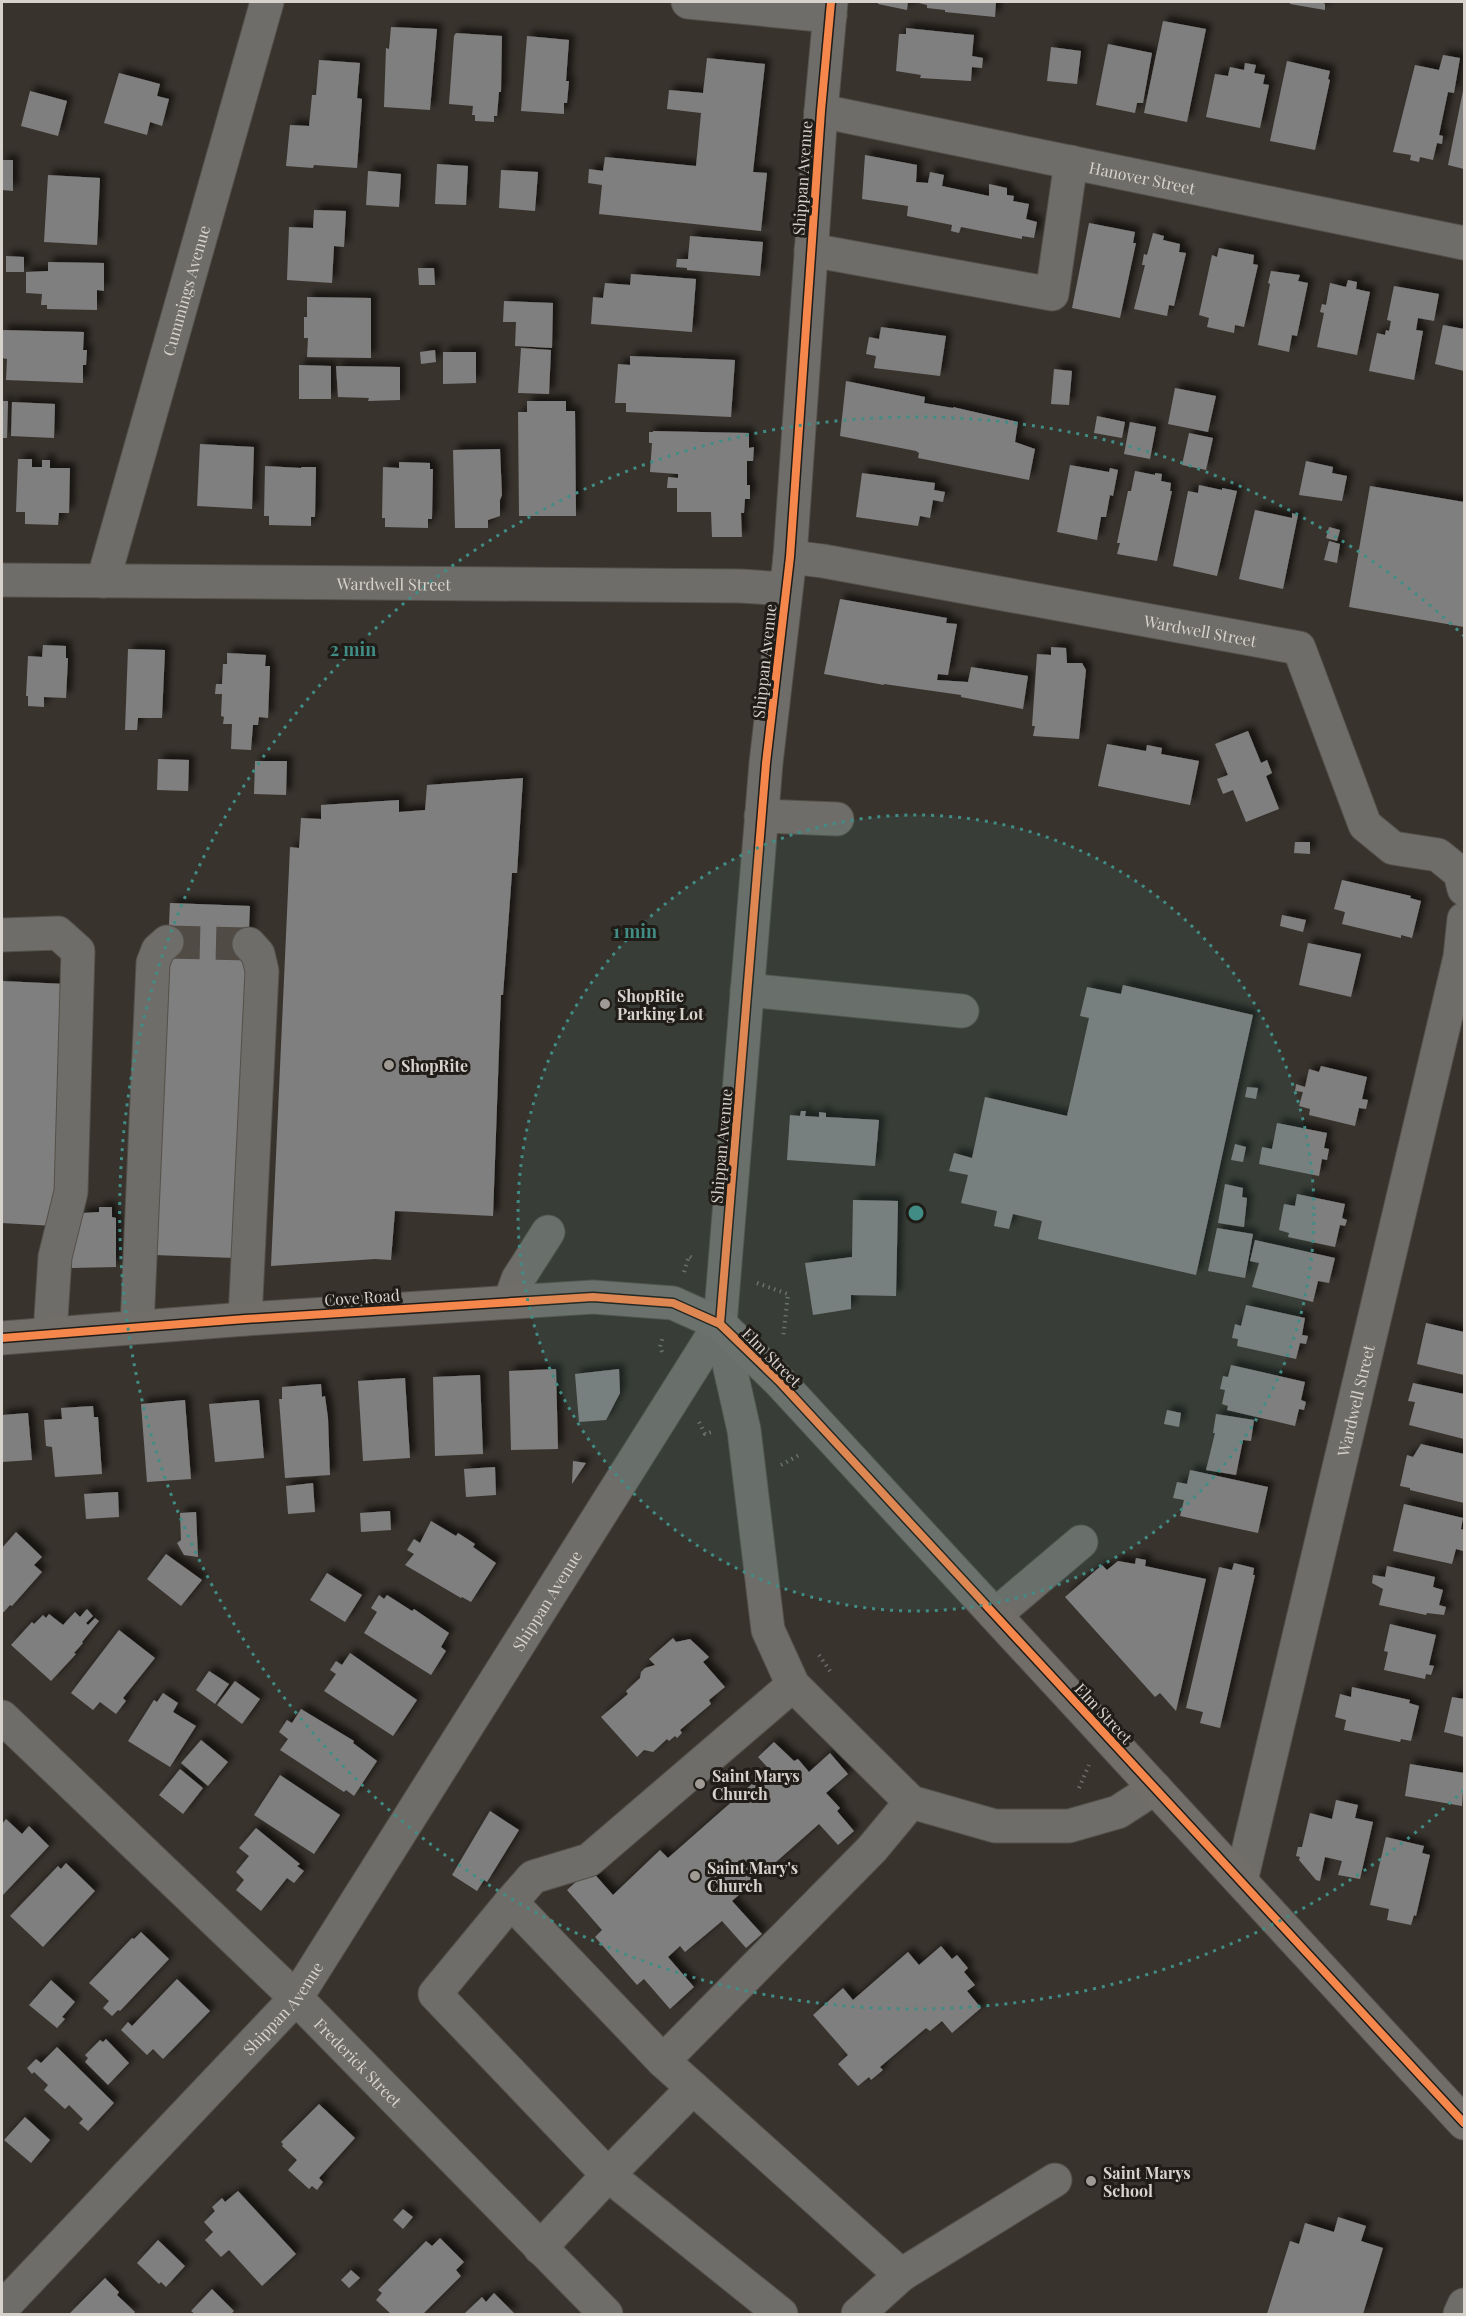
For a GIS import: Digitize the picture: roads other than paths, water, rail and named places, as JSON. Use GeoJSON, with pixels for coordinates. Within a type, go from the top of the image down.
{"type":"FeatureCollection","features":[{"type":"Feature","properties":{"kind":"main road","name":"Cove Road"},"geometry":{"type":"LineString","coordinates":[[2,1338],[245,1318],[593,1297],[673,1303],[720,1324]]}},
{"type":"Feature","properties":{"kind":"main road","name":"Elm Street"},"geometry":{"type":"LineString","coordinates":[[720,1324],[779,1381],[1464,2123]]}},
{"type":"Feature","properties":{"kind":"street","name":"Cummings Avenue"},"geometry":{"type":"LineString","coordinates":[[102,581],[267,2]]}},
{"type":"Feature","properties":{"kind":"street"},"geometry":{"type":"LineString","coordinates":[[688,2],[831,8]]}},
{"type":"Feature","properties":{"kind":"street","name":"Shippan Avenue"},"geometry":{"type":"LineString","coordinates":[[2,2308],[296,1998],[720,1324],[761,816],[790,557],[821,111],[831,8]]}},
{"type":"Feature","properties":{"kind":"street","name":"Hanover Street"},"geometry":{"type":"LineString","coordinates":[[821,111],[1464,243]]}},
{"type":"Feature","properties":{"kind":"street"},"geometry":{"type":"LineString","coordinates":[[811,250],[1052,294],[1071,162]]}},
{"type":"Feature","properties":{"kind":"street","name":"Wardwell Street"},"geometry":{"type":"LineString","coordinates":[[790,557],[823,561],[1299,648],[1365,825],[1393,848],[1438,855],[1460,873],[1464,889]]}},
{"type":"Feature","properties":{"kind":"street","name":"Wardwell Street"},"geometry":{"type":"LineString","coordinates":[[2,580],[741,586],[785,589]]}},
{"type":"Feature","properties":{"kind":"street"},"geometry":{"type":"LineString","coordinates":[[761,816],[837,819]]}},
{"type":"Feature","properties":{"kind":"street","name":"Wardwell Street"},"geometry":{"type":"LineString","coordinates":[[1241,1881],[1460,957],[1464,920]]}},
{"type":"Feature","properties":{"kind":"street"},"geometry":{"type":"LineString","coordinates":[[2,935],[58,933],[78,951],[71,1192],[55,1257],[50,1333]]}},
{"type":"Feature","properties":{"kind":"street"},"geometry":{"type":"LineString","coordinates":[[137,1326],[153,963],[158,950],[167,942]]}},
{"type":"Feature","properties":{"kind":"street"},"geometry":{"type":"LineString","coordinates":[[245,1318],[262,971],[258,954],[249,944]]}},
{"type":"Feature","properties":{"kind":"street"},"geometry":{"type":"LineString","coordinates":[[747,990],[963,1011]]}},
{"type":"Feature","properties":{"kind":"street"},"geometry":{"type":"LineString","coordinates":[[510,1302],[518,1280],[548,1232]]}},
{"type":"Feature","properties":{"kind":"street"},"geometry":{"type":"LineString","coordinates":[[720,1324],[744,1430],[768,1630],[793,1685],[911,1802],[995,1826],[1069,1827],[1118,1812],[1155,1788]]}},
{"type":"Feature","properties":{"kind":"street"},"geometry":{"type":"LineString","coordinates":[[995,1615],[1081,1542]]}},
{"type":"Feature","properties":{"kind":"street"},"geometry":{"type":"LineString","coordinates":[[781,2314],[608,2175],[435,1994],[533,1877],[589,1860],[793,1685]]}},
{"type":"Feature","properties":{"kind":"street","name":"Frederick Street"},"geometry":{"type":"LineString","coordinates":[[2,1717],[296,1998],[606,2314]]}},
{"type":"Feature","properties":{"kind":"street"},"geometry":{"type":"LineString","coordinates":[[663,2061],[872,1849],[911,1802]]}},
{"type":"Feature","properties":{"kind":"street"},"geometry":{"type":"LineString","coordinates":[[511,1902],[663,2061],[901,2275]]}},
{"type":"Feature","properties":{"kind":"street"},"geometry":{"type":"LineString","coordinates":[[540,2248],[693,2088]]}},
{"type":"Feature","properties":{"kind":"street"},"geometry":{"type":"LineString","coordinates":[[858,2314],[901,2275],[1054,2180]]}},
{"type":"Feature","properties":{"kind":"street"},"geometry":{"type":"LineString","coordinates":[[1460,2314],[1464,2305]]}},
{"type":"Feature","properties":{"kind":"tunnel"},"geometry":{"type":"LineString","coordinates":[[167,942],[249,944]]}},
{"type":"Feature","properties":{"kind":"place","name":"ShopRite Parking Lot"},"geometry":{"type":"Point","coordinates":[605,1004]}},
{"type":"Feature","properties":{"kind":"place","name":"ShopRite"},"geometry":{"type":"Point","coordinates":[389,1065]}},
{"type":"Feature","properties":{"kind":"place","name":"Saint Marys Church"},"geometry":{"type":"Point","coordinates":[700,1784]}},
{"type":"Feature","properties":{"kind":"place","name":"Saint Mary's Church"},"geometry":{"type":"Point","coordinates":[695,1876]}},
{"type":"Feature","properties":{"kind":"place","name":"Saint Marys School"},"geometry":{"type":"Point","coordinates":[1091,2181]}}]}
